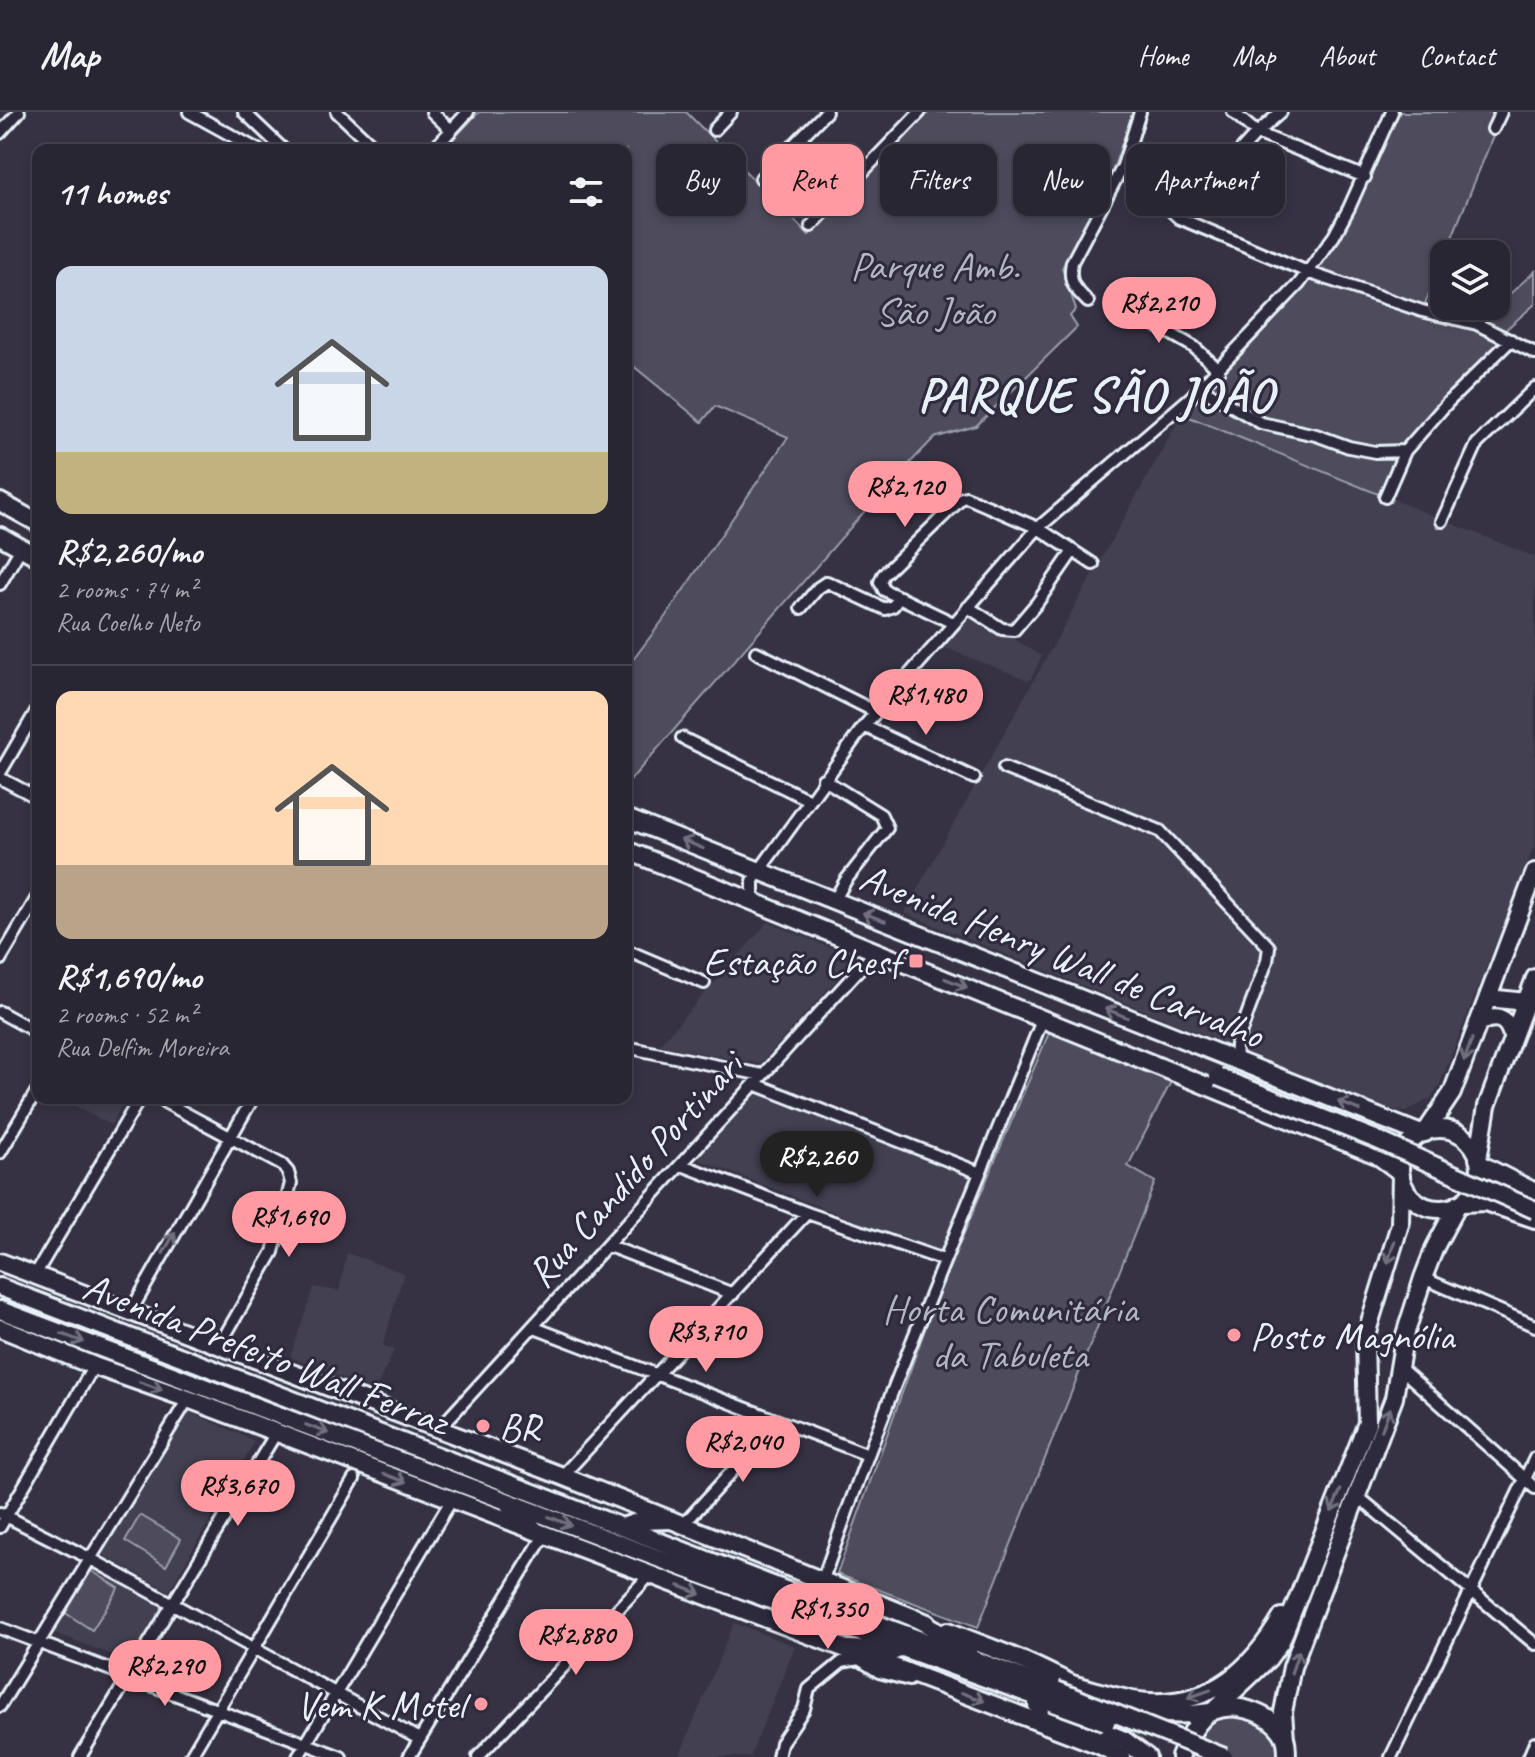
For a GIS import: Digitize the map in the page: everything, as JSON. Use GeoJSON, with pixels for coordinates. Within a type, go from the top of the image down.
{"type":"FeatureCollection","features":[{"type":"Feature","properties":{"kind":"main road"},"geometry":{"type":"LineString","coordinates":[[0,502],[32,520]]}},
{"type":"Feature","properties":{"kind":"main road"},"geometry":{"type":"LineString","coordinates":[[0,536],[32,554]]}},
{"type":"Feature","properties":{"kind":"main road","name":"Avenida Henry Wall de Carvalho"},"geometry":{"type":"LineString","coordinates":[[632,820],[1188,1042],[1225,1069],[1423,1133],[1438,1129],[1451,1131],[1463,1136],[1477,1156],[1535,1192]]}},
{"type":"Feature","properties":{"kind":"main road","name":"Avenida Henry Wall de Carvalho"},"geometry":{"type":"LineString","coordinates":[[632,853],[1377,1155],[1400,1174],[1403,1186],[1417,1202],[1432,1208],[1485,1202],[1535,1219]]}},
{"type":"Feature","properties":{"kind":"main road"},"geometry":{"type":"LineString","coordinates":[[1180,1757],[1189,1738],[1212,1712],[1276,1650],[1306,1578],[1367,1423],[1365,1338],[1400,1224],[1400,1174],[1405,1150],[1423,1133],[1452,1093],[1535,872]]}},
{"type":"Feature","properties":{"kind":"main road"},"geometry":{"type":"LineString","coordinates":[[1286,1745],[1283,1712],[1292,1667],[1389,1415],[1404,1338],[1423,1278],[1455,1205],[1476,1186],[1477,1156],[1487,1106],[1512,1036],[1530,1002],[1535,980]]}},
{"type":"Feature","properties":{"kind":"main road"},"geometry":{"type":"LineString","coordinates":[[1488,998],[1530,1002]]}},
{"type":"Feature","properties":{"kind":"main road"},"geometry":{"type":"LineString","coordinates":[[1478,1023],[1501,1018],[1509,1024],[1512,1036]]}},
{"type":"Feature","properties":{"kind":"main road"},"geometry":{"type":"LineString","coordinates":[[1178,1073],[1225,1069],[1535,1201]]}},
{"type":"Feature","properties":{"kind":"main road"},"geometry":{"type":"LineString","coordinates":[[1225,1069],[1535,1210]]}},
{"type":"Feature","properties":{"kind":"main road","name":"Avenida Prefeito Wall Ferraz"},"geometry":{"type":"LineString","coordinates":[[0,1262],[562,1476],[1030,1664],[1059,1692],[1196,1757]]}},
{"type":"Feature","properties":{"kind":"main road","name":"Avenida Prefeito Wall Ferraz"},"geometry":{"type":"LineString","coordinates":[[0,1287],[1008,1679]]}},
{"type":"Feature","properties":{"kind":"main road","name":"Avenida Prefeito Wall Ferraz"},"geometry":{"type":"LineString","coordinates":[[0,1310],[909,1651],[1059,1692],[1099,1698],[1132,1710],[1171,1716],[1235,1708],[1256,1713],[1275,1724],[1286,1745],[1299,1757]]}},
{"type":"Feature","properties":{"kind":"main road","name":"Avenida Prefeito Wall Ferraz"},"geometry":{"type":"LineString","coordinates":[[1,1330],[540,1532],[1099,1745],[1122,1757]]}},
{"type":"Feature","properties":{"kind":"main road"},"geometry":{"type":"LineString","coordinates":[[502,1499],[540,1532]]}},
{"type":"Feature","properties":{"kind":"main road"},"geometry":{"type":"LineString","coordinates":[[622,1527],[640,1521],[677,1522]]}},
{"type":"Feature","properties":{"kind":"main road"},"geometry":{"type":"LineString","coordinates":[[1059,1692],[1148,1702],[1182,1699],[1214,1689],[1252,1661],[1306,1578]]}},
{"type":"Feature","properties":{"kind":"main road"},"geometry":{"type":"LineString","coordinates":[[916,1618],[1008,1679],[1038,1706],[1124,1740],[1147,1757]]}},
{"type":"Feature","properties":{"kind":"main road"},"geometry":{"type":"LineString","coordinates":[[856,1654],[909,1651]]}},
{"type":"Feature","properties":{"kind":"main road","name":"Avenida Prefeito Wall Ferraz"},"geometry":{"type":"LineString","coordinates":[[1059,1692],[1224,1757]]}},
{"type":"Feature","properties":{"kind":"street"},"geometry":{"type":"LineString","coordinates":[[0,133],[19,112]]}},
{"type":"Feature","properties":{"kind":"street"},"geometry":{"type":"LineString","coordinates":[[189,112],[247,144]]}},
{"type":"Feature","properties":{"kind":"street"},"geometry":{"type":"LineString","coordinates":[[244,112],[278,144]]}},
{"type":"Feature","properties":{"kind":"street"},"geometry":{"type":"LineString","coordinates":[[337,112],[371,144]]}},
{"type":"Feature","properties":{"kind":"street"},"geometry":{"type":"LineString","coordinates":[[432,112],[451,130]]}},
{"type":"Feature","properties":{"kind":"street"},"geometry":{"type":"LineString","coordinates":[[438,144],[468,112]]}},
{"type":"Feature","properties":{"kind":"street"},"geometry":{"type":"LineString","coordinates":[[714,130],[731,112]]}},
{"type":"Feature","properties":{"kind":"street"},"geometry":{"type":"LineString","coordinates":[[761,178],[826,112]]}},
{"type":"Feature","properties":{"kind":"street"},"geometry":{"type":"LineString","coordinates":[[811,226],[920,112]]}},
{"type":"Feature","properties":{"kind":"street"},"geometry":{"type":"LineString","coordinates":[[1088,302],[1073,287],[1069,277],[1072,262],[1123,166],[1140,112]]}},
{"type":"Feature","properties":{"kind":"street"},"geometry":{"type":"LineString","coordinates":[[1233,112],[1257,133],[1365,177]]}},
{"type":"Feature","properties":{"kind":"street"},"geometry":{"type":"LineString","coordinates":[[1179,218],[1257,133],[1281,112]]}},
{"type":"Feature","properties":{"kind":"street"},"geometry":{"type":"LineString","coordinates":[[753,903],[753,881],[823,779],[864,726],[953,623],[1038,528],[1201,388],[1308,272],[1334,236],[1365,177],[1392,112]]}},
{"type":"Feature","properties":{"kind":"street"},"geometry":{"type":"LineString","coordinates":[[1493,129],[1501,112]]}},
{"type":"Feature","properties":{"kind":"street"},"geometry":{"type":"LineString","coordinates":[[1123,166],[1179,218],[1308,272],[1422,311],[1477,324],[1530,350],[1535,339]]}},
{"type":"Feature","properties":{"kind":"street"},"geometry":{"type":"LineString","coordinates":[[1114,301],[1186,341],[1219,370]]}},
{"type":"Feature","properties":{"kind":"street"},"geometry":{"type":"LineString","coordinates":[[1385,497],[1405,451],[1448,402],[1511,340]]}},
{"type":"Feature","properties":{"kind":"street"},"geometry":{"type":"LineString","coordinates":[[1201,388],[1261,423],[1316,435],[1349,447],[1375,452],[1405,451]]}},
{"type":"Feature","properties":{"kind":"street"},"geometry":{"type":"LineString","coordinates":[[1442,521],[1477,444],[1535,388]]}},
{"type":"Feature","properties":{"kind":"street"},"geometry":{"type":"LineString","coordinates":[[953,623],[884,590],[880,582],[883,575],[962,498],[1038,528],[1093,564]]}},
{"type":"Feature","properties":{"kind":"street"},"geometry":{"type":"LineString","coordinates":[[0,584],[21,548]]}},
{"type":"Feature","properties":{"kind":"street"},"geometry":{"type":"LineString","coordinates":[[968,607],[1002,629],[1014,630],[1073,551]]}},
{"type":"Feature","properties":{"kind":"street"},"geometry":{"type":"LineString","coordinates":[[801,608],[827,582],[885,609],[893,606],[900,597]]}},
{"type":"Feature","properties":{"kind":"street"},"geometry":{"type":"LineString","coordinates":[[756,652],[876,712]]}},
{"type":"Feature","properties":{"kind":"street"},"geometry":{"type":"LineString","coordinates":[[32,719],[0,775],[32,794]]}},
{"type":"Feature","properties":{"kind":"street"},"geometry":{"type":"LineString","coordinates":[[864,726],[974,778]]}},
{"type":"Feature","properties":{"kind":"street"},"geometry":{"type":"LineString","coordinates":[[682,738],[809,800]]}},
{"type":"Feature","properties":{"kind":"street"},"geometry":{"type":"LineString","coordinates":[[1004,768],[1155,828],[1269,947],[1267,961],[1225,1069]]}},
{"type":"Feature","properties":{"kind":"street"},"geometry":{"type":"LineString","coordinates":[[823,779],[881,815],[887,828],[846,880],[834,901]]}},
{"type":"Feature","properties":{"kind":"street"},"geometry":{"type":"LineString","coordinates":[[0,960],[32,906]]}},
{"type":"Feature","properties":{"kind":"street","name":"Rua Candido Portinari"},"geometry":{"type":"LineString","coordinates":[[438,1430],[876,951]]}},
{"type":"Feature","properties":{"kind":"street"},"geometry":{"type":"LineString","coordinates":[[632,953],[704,983]]}},
{"type":"Feature","properties":{"kind":"street"},"geometry":{"type":"LineString","coordinates":[[0,1012],[32,1030]]}},
{"type":"Feature","properties":{"kind":"street"},"geometry":{"type":"LineString","coordinates":[[823,1579],[944,1260],[1043,1018]]}},
{"type":"Feature","properties":{"kind":"street"},"geometry":{"type":"LineString","coordinates":[[632,1048],[758,1080],[980,1173]]}},
{"type":"Feature","properties":{"kind":"street"},"geometry":{"type":"LineString","coordinates":[[0,1153],[32,1099]]}},
{"type":"Feature","properties":{"kind":"street"},"geometry":{"type":"LineString","coordinates":[[35,1275],[136,1104]]}},
{"type":"Feature","properties":{"kind":"street"},"geometry":{"type":"LineString","coordinates":[[168,1104],[282,1165],[291,1177],[273,1252],[219,1346]]}},
{"type":"Feature","properties":{"kind":"street"},"geometry":{"type":"LineString","coordinates":[[131,1311],[249,1104]]}},
{"type":"Feature","properties":{"kind":"street"},"geometry":{"type":"LineString","coordinates":[[682,1165],[807,1213],[944,1260]]}},
{"type":"Feature","properties":{"kind":"street"},"geometry":{"type":"LineString","coordinates":[[562,1476],[807,1213]]}},
{"type":"Feature","properties":{"kind":"street"},"geometry":{"type":"LineString","coordinates":[[609,1246],[733,1294]]}},
{"type":"Feature","properties":{"kind":"street"},"geometry":{"type":"LineString","coordinates":[[1423,1278],[1535,1326]]}},
{"type":"Feature","properties":{"kind":"street"},"geometry":{"type":"LineString","coordinates":[[532,1327],[868,1455]]}},
{"type":"Feature","properties":{"kind":"street"},"geometry":{"type":"LineString","coordinates":[[0,1527],[3,1514],[94,1366]]}},
{"type":"Feature","properties":{"kind":"street"},"geometry":{"type":"LineString","coordinates":[[1400,1368],[1535,1488]]}},
{"type":"Feature","properties":{"kind":"street"},"geometry":{"type":"LineString","coordinates":[[0,1706],[188,1399]]}},
{"type":"Feature","properties":{"kind":"street"},"geometry":{"type":"LineString","coordinates":[[677,1522],[778,1421]]}},
{"type":"Feature","properties":{"kind":"street"},"geometry":{"type":"LineString","coordinates":[[80,1757],[276,1433]]}},
{"type":"Feature","properties":{"kind":"street"},"geometry":{"type":"LineString","coordinates":[[1391,1757],[1535,1458]]}},
{"type":"Feature","properties":{"kind":"street"},"geometry":{"type":"LineString","coordinates":[[190,1757],[354,1479]]}},
{"type":"Feature","properties":{"kind":"street"},"geometry":{"type":"LineString","coordinates":[[1356,1495],[1535,1644]]}},
{"type":"Feature","properties":{"kind":"street"},"geometry":{"type":"LineString","coordinates":[[298,1757],[452,1499]]}},
{"type":"Feature","properties":{"kind":"street"},"geometry":{"type":"LineString","coordinates":[[3,1514],[419,1739]]}},
{"type":"Feature","properties":{"kind":"street"},"geometry":{"type":"LineString","coordinates":[[409,1757],[540,1532]]}},
{"type":"Feature","properties":{"kind":"street"},"geometry":{"type":"LineString","coordinates":[[478,1757],[650,1575]]}},
{"type":"Feature","properties":{"kind":"street"},"geometry":{"type":"LineString","coordinates":[[0,1628],[341,1757]]}},
{"type":"Feature","properties":{"kind":"street"},"geometry":{"type":"LineString","coordinates":[[778,1757],[786,1733],[804,1709],[809,1689],[856,1654],[879,1672],[913,1681],[936,1692]]}},
{"type":"Feature","properties":{"kind":"street"},"geometry":{"type":"LineString","coordinates":[[1529,1757],[1535,1743]]}},
{"type":"Feature","properties":{"kind":"shaded area"},"geometry":{"type":"Polygon","coordinates":[[[1182,414],[1535,557],[1535,844],[1440,1084],[1430,1099],[1405,1112],[1382,1107],[904,913],[1182,414]]]}},
{"type":"Feature","properties":{"kind":"shaded area"},"geometry":{"type":"Polygon","coordinates":[[[970,611],[1042,656],[1030,681],[940,646],[970,611]]]}},
{"type":"Feature","properties":{"kind":"shaded area"},"geometry":{"type":"Polygon","coordinates":[[[768,922],[856,958],[760,1064],[659,1045],[768,922]]]}},
{"type":"Feature","properties":{"kind":"shaded area"},"geometry":{"type":"Polygon","coordinates":[[[755,1089],[973,1173],[941,1254],[692,1157],[755,1089]]]}},
{"type":"Feature","properties":{"kind":"shaded area"},"geometry":{"type":"Polygon","coordinates":[[[71,1104],[123,1104],[111,1125],[71,1104]]]}},
{"type":"Feature","properties":{"kind":"shaded area"},"geometry":{"type":"Polygon","coordinates":[[[347,1253],[404,1273],[383,1345],[394,1350],[375,1391],[290,1357],[314,1287],[339,1291],[347,1253]]]}},
{"type":"Feature","properties":{"kind":"shaded area"},"geometry":{"type":"Polygon","coordinates":[[[185,1410],[255,1441],[169,1591],[100,1553],[185,1410]]]}},
{"type":"Feature","properties":{"kind":"shaded area"},"geometry":{"type":"Polygon","coordinates":[[[89,1564],[162,1603],[131,1662],[47,1630],[89,1564]]]}},
{"type":"Feature","properties":{"kind":"shaded area"},"geometry":{"type":"Polygon","coordinates":[[[734,1623],[795,1646],[750,1757],[679,1757],[734,1623]]]}},
{"type":"Feature","properties":{"kind":"green space","name":"Parque Amb. São João"},"geometry":{"type":"Polygon","coordinates":[[[479,112],[686,112],[718,144],[656,144],[656,216],[746,216],[746,172],[762,188],[762,216],[790,216],[809,235],[827,216],[864,216],[864,178],[880,162],[880,216],[997,216],[997,144],[897,144],[928,112],[1133,112],[1110,178],[1110,144],[1013,144],[1013,216],[1090,216],[1062,268],[1076,309],[1070,316],[1077,327],[976,426],[934,438],[877,497],[632,778],[632,661],[788,437],[715,406],[702,422],[632,365],[632,144],[449,144],[479,112]]]}},
{"type":"Feature","properties":{"kind":"green space"},"geometry":{"type":"Polygon","coordinates":[[[1392,112],[1503,112],[1451,240],[1430,240],[1430,291],[1422,311],[1430,313],[1430,320],[1460,320],[1477,324],[1481,320],[1510,320],[1510,294],[1535,271],[1535,304],[1503,332],[1511,340],[1434,413],[1383,496],[1177,412],[1320,258],[1392,112]]]}},
{"type":"Feature","properties":{"kind":"green space","name":"Horta Comunitária da Tabuleta"},"geometry":{"type":"Polygon","coordinates":[[[1051,1028],[1171,1082],[1128,1166],[1155,1182],[978,1627],[837,1574],[934,1304],[1051,1028]]]}},
{"type":"Feature","properties":{"kind":"green space"},"geometry":{"type":"Polygon","coordinates":[[[140,1515],[181,1539],[166,1566],[125,1541],[140,1515]]]}},
{"type":"Feature","properties":{"kind":"green space"},"geometry":{"type":"Polygon","coordinates":[[[90,1570],[119,1588],[92,1630],[64,1612],[90,1570]]]}},
{"type":"Feature","properties":{"kind":"green space"},"geometry":{"type":"Polygon","coordinates":[[[1234,1714],[1272,1732],[1281,1757],[1187,1757],[1210,1723],[1234,1714]]]}},
{"type":"Feature","properties":{"kind":"place","name":"Estação Chesf"},"geometry":{"type":"Point","coordinates":[916,961]}},
{"type":"Feature","properties":{"kind":"place","name":"Posto Magnólia"},"geometry":{"type":"Point","coordinates":[1234,1335]}},
{"type":"Feature","properties":{"kind":"place","name":"BR"},"geometry":{"type":"Point","coordinates":[483,1426]}},
{"type":"Feature","properties":{"kind":"place","name":"Vem K Motel"},"geometry":{"type":"Point","coordinates":[481,1704]}},
{"type":"Feature","properties":{"kind":"district","name":"PARQUE SÃO JOÃO"},"geometry":{"type":"Point","coordinates":[1096,394]}}]}
